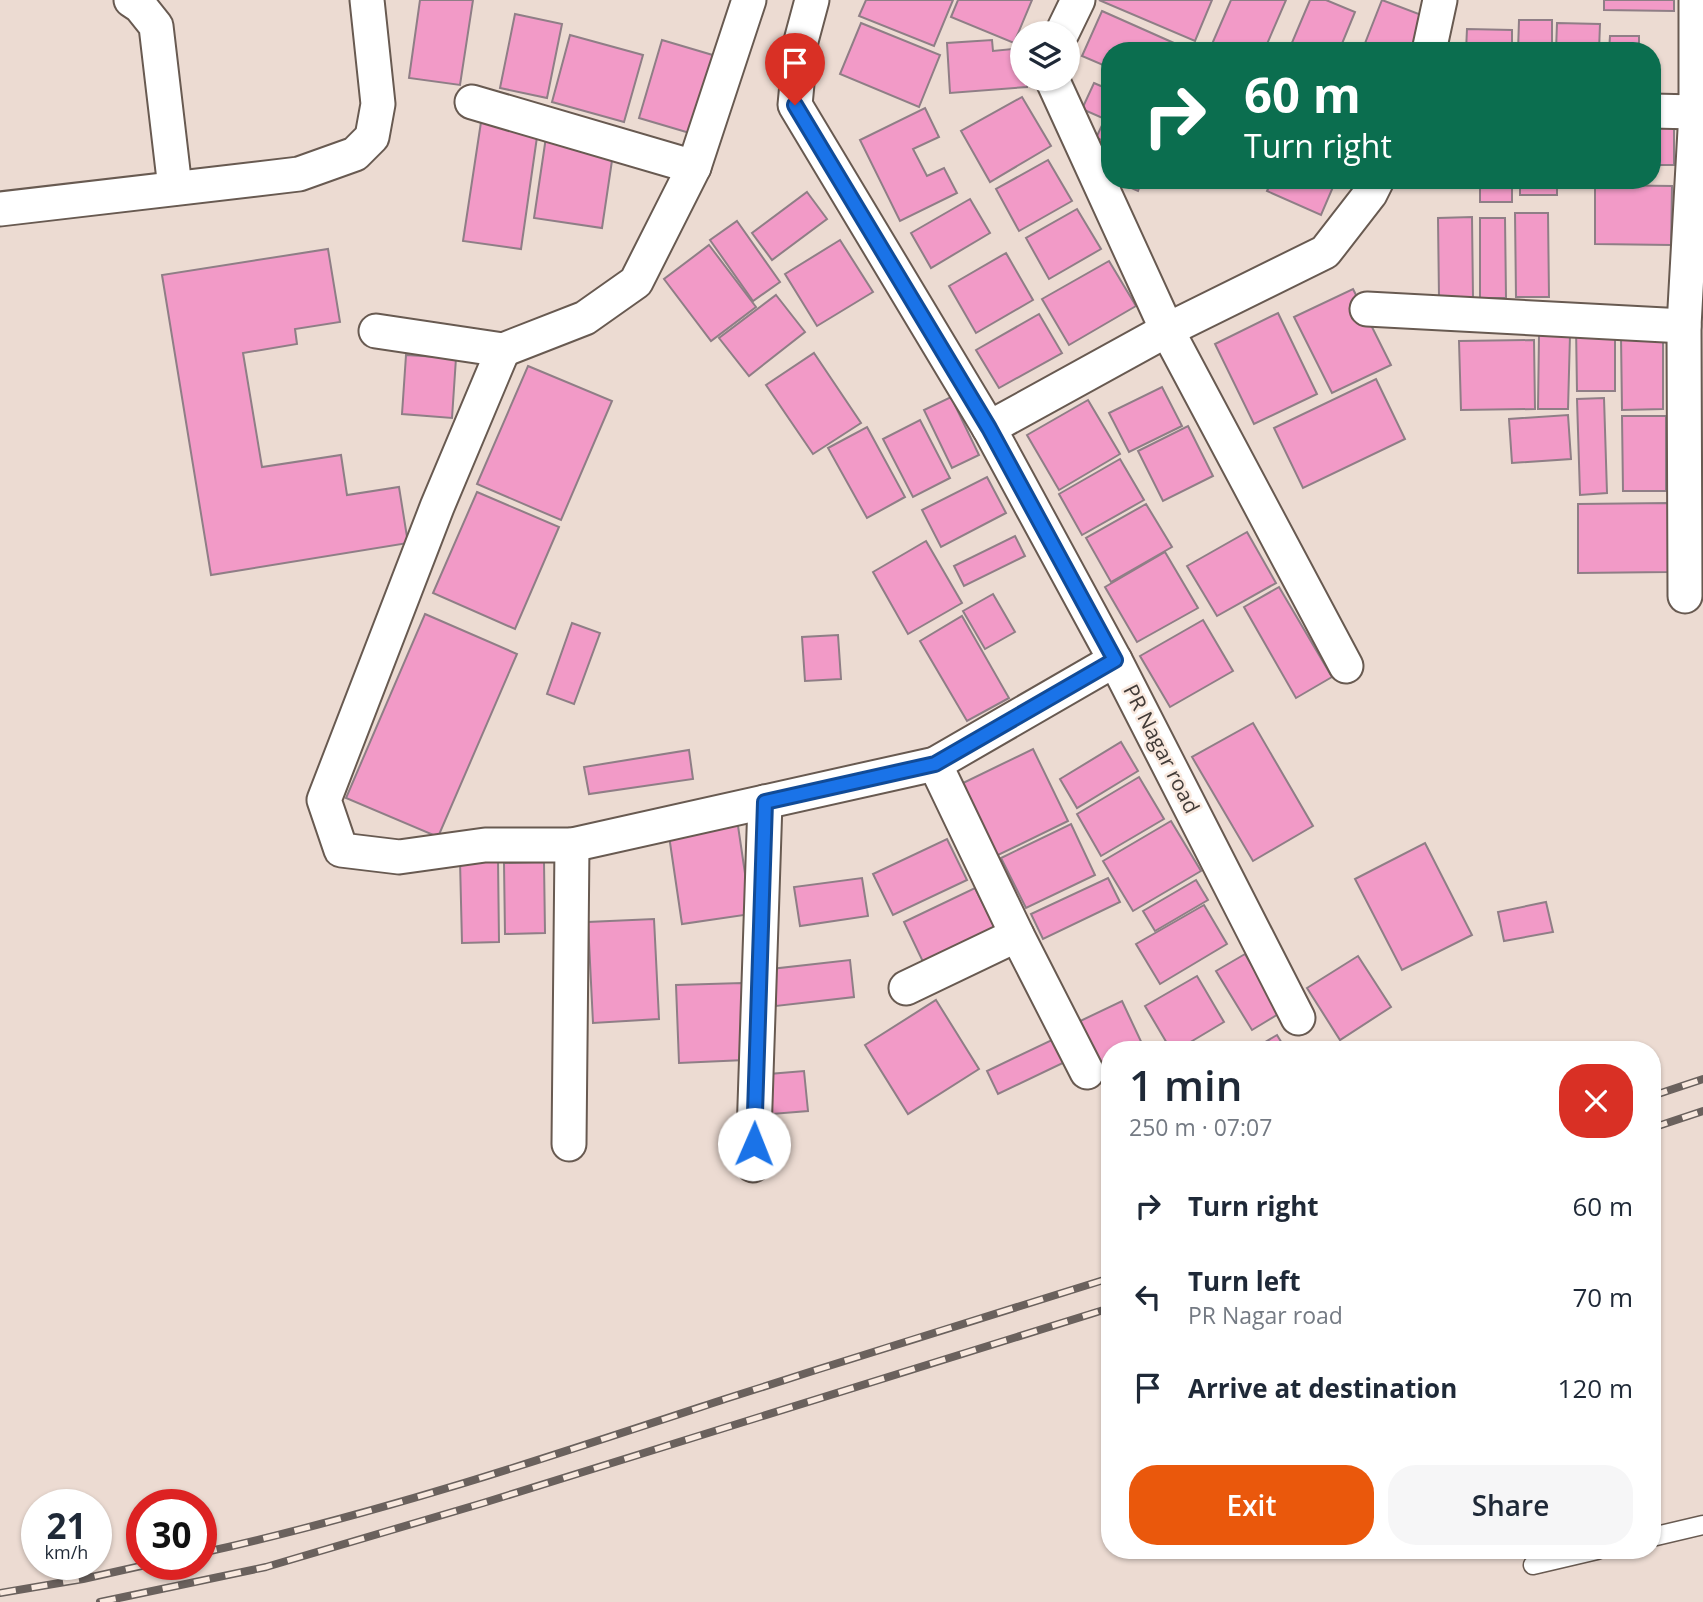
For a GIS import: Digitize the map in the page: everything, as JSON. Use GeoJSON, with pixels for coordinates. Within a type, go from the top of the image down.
{"type":"FeatureCollection","features":[{"type":"Feature","properties":{"kind":"street"},"geometry":{"type":"LineString","coordinates":[[131,0],[140,6],[156,26],[175,188]]}},
{"type":"Feature","properties":{"kind":"street"},"geometry":{"type":"LineString","coordinates":[[0,209],[299,174],[355,154],[372,137],[378,104],[367,0]]}},
{"type":"Feature","properties":{"kind":"street"},"geometry":{"type":"LineString","coordinates":[[376,331],[503,350],[585,317],[636,282],[694,167],[749,0]]}},
{"type":"Feature","properties":{"kind":"street","name":"PR Nagar road"},"geometry":{"type":"LineString","coordinates":[[813,0],[801,41],[795,105],[989,428],[1115,660],[1298,1018]]}},
{"type":"Feature","properties":{"kind":"street"},"geometry":{"type":"LineString","coordinates":[[1068,21],[1078,0]]}},
{"type":"Feature","properties":{"kind":"street"},"geometry":{"type":"LineString","coordinates":[[1431,42],[1440,0]]}},
{"type":"Feature","properties":{"kind":"street"},"geometry":{"type":"LineString","coordinates":[[1685,596],[1684,326],[1700,112],[1696,0]]}},
{"type":"Feature","properties":{"kind":"street"},"geometry":{"type":"LineString","coordinates":[[1057,91],[1101,186]]}},
{"type":"Feature","properties":{"kind":"street"},"geometry":{"type":"LineString","coordinates":[[472,102],[694,167]]}},
{"type":"Feature","properties":{"kind":"street"},"geometry":{"type":"LineString","coordinates":[[1661,111],[1700,112]]}},
{"type":"Feature","properties":{"kind":"street"},"geometry":{"type":"LineString","coordinates":[[1102,189],[1167,330],[1346,666]]}},
{"type":"Feature","properties":{"kind":"street"},"geometry":{"type":"LineString","coordinates":[[989,428],[1167,330],[1325,251],[1372,189]]}},
{"type":"Feature","properties":{"kind":"street"},"geometry":{"type":"LineString","coordinates":[[1367,309],[1684,326]]}},
{"type":"Feature","properties":{"kind":"street"},"geometry":{"type":"LineString","coordinates":[[503,350],[437,507],[324,800],[341,850],[399,858],[485,845],[572,845],[935,764],[1115,660]]}},
{"type":"Feature","properties":{"kind":"street"},"geometry":{"type":"LineString","coordinates":[[935,764],[1017,936],[1087,1072]]}},
{"type":"Feature","properties":{"kind":"street"},"geometry":{"type":"LineString","coordinates":[[753,1165],[765,802]]}},
{"type":"Feature","properties":{"kind":"street"},"geometry":{"type":"LineString","coordinates":[[569,1144],[572,845]]}},
{"type":"Feature","properties":{"kind":"street"},"geometry":{"type":"LineString","coordinates":[[906,988],[1017,936]]}},
{"type":"Feature","properties":{"kind":"lane"},"geometry":{"type":"LineString","coordinates":[[1661,1536],[1703,1525]]}},
{"type":"Feature","properties":{"kind":"lane"},"geometry":{"type":"LineString","coordinates":[[1534,1565],[1559,1559]]}},
{"type":"Feature","properties":{"kind":"building"},"geometry":{"type":"Polygon","coordinates":[[[420,0],[473,0],[460,85],[409,78],[420,0]]]}},
{"type":"Feature","properties":{"kind":"building"},"geometry":{"type":"Polygon","coordinates":[[[866,0],[953,0],[934,46],[859,16],[866,0]]]}},
{"type":"Feature","properties":{"kind":"building"},"geometry":{"type":"Polygon","coordinates":[[[958,0],[1032,0],[1023,21],[1010,21],[1010,41],[951,17],[958,0]]]}},
{"type":"Feature","properties":{"kind":"building"},"geometry":{"type":"Polygon","coordinates":[[[1099,0],[1212,0],[1195,41],[1099,0]]]}},
{"type":"Feature","properties":{"kind":"building"},"geometry":{"type":"Polygon","coordinates":[[[1231,0],[1286,0],[1268,42],[1213,42],[1231,0]]]}},
{"type":"Feature","properties":{"kind":"building"},"geometry":{"type":"Polygon","coordinates":[[[1310,0],[1326,0],[1355,12],[1343,42],[1292,42],[1310,0]]]}},
{"type":"Feature","properties":{"kind":"building"},"geometry":{"type":"Polygon","coordinates":[[[1382,0],[1432,19],[1423,42],[1366,42],[1382,0]]]}},
{"type":"Feature","properties":{"kind":"building"},"geometry":{"type":"Polygon","coordinates":[[[1604,0],[1674,0],[1674,11],[1604,10],[1604,0]]]}},
{"type":"Feature","properties":{"kind":"building"},"geometry":{"type":"Polygon","coordinates":[[[1102,11],[1172,42],[1101,42],[1101,64],[1082,56],[1102,11]]]}},
{"type":"Feature","properties":{"kind":"building"},"geometry":{"type":"Polygon","coordinates":[[[515,14],[562,24],[547,98],[500,88],[515,14]]]}},
{"type":"Feature","properties":{"kind":"building"},"geometry":{"type":"Polygon","coordinates":[[[1519,20],[1552,20],[1552,42],[1518,42],[1519,20]]]}},
{"type":"Feature","properties":{"kind":"building"},"geometry":{"type":"Polygon","coordinates":[[[861,23],[940,55],[919,107],[840,74],[861,23]]]}},
{"type":"Feature","properties":{"kind":"building"},"geometry":{"type":"Polygon","coordinates":[[[1557,23],[1600,24],[1599,42],[1556,42],[1557,23]]]}},
{"type":"Feature","properties":{"kind":"building"},"geometry":{"type":"Polygon","coordinates":[[[1467,29],[1512,30],[1512,42],[1466,42],[1467,29]]]}},
{"type":"Feature","properties":{"kind":"building"},"geometry":{"type":"Polygon","coordinates":[[[570,35],[643,55],[624,122],[552,102],[570,35]]]}},
{"type":"Feature","properties":{"kind":"building"},"geometry":{"type":"Polygon","coordinates":[[[1610,36],[1639,36],[1639,42],[1610,42],[1610,36]]]}},
{"type":"Feature","properties":{"kind":"building"},"geometry":{"type":"Polygon","coordinates":[[[662,40],[716,56],[693,134],[639,118],[662,40]]]}},
{"type":"Feature","properties":{"kind":"building"},"geometry":{"type":"Polygon","coordinates":[[[992,40],[993,51],[1010,49],[1010,88],[950,93],[947,43],[992,40]]]}},
{"type":"Feature","properties":{"kind":"building"},"geometry":{"type":"Polygon","coordinates":[[[1094,83],[1101,86],[1101,117],[1082,109],[1094,83]]]}},
{"type":"Feature","properties":{"kind":"building"},"geometry":{"type":"Polygon","coordinates":[[[1022,97],[1051,146],[990,182],[961,131],[1022,97]]]}},
{"type":"Feature","properties":{"kind":"building"},"geometry":{"type":"Polygon","coordinates":[[[925,108],[939,137],[913,149],[927,176],[944,168],[957,193],[900,221],[860,140],[925,108]]]}},
{"type":"Feature","properties":{"kind":"building"},"geometry":{"type":"Polygon","coordinates":[[[1661,113],[1674,114],[1674,165],[1661,165],[1661,113]]]}},
{"type":"Feature","properties":{"kind":"building"},"geometry":{"type":"Polygon","coordinates":[[[481,122],[538,130],[521,249],[463,241],[481,122]]]}},
{"type":"Feature","properties":{"kind":"building"},"geometry":{"type":"Polygon","coordinates":[[[1101,127],[1101,140],[1096,138],[1101,127]]]}},
{"type":"Feature","properties":{"kind":"building"},"geometry":{"type":"Polygon","coordinates":[[[546,137],[614,147],[602,228],[534,218],[546,137]]]}},
{"type":"Feature","properties":{"kind":"building"},"geometry":{"type":"Polygon","coordinates":[[[1048,160],[1072,201],[1019,231],[996,189],[1048,160]]]}},
{"type":"Feature","properties":{"kind":"building"},"geometry":{"type":"Polygon","coordinates":[[[1661,186],[1672,186],[1671,245],[1595,244],[1595,189],[1661,189],[1661,186]]]}},
{"type":"Feature","properties":{"kind":"building"},"geometry":{"type":"Polygon","coordinates":[[[1268,189],[1332,189],[1321,215],[1267,191],[1268,189]]]}},
{"type":"Feature","properties":{"kind":"building"},"geometry":{"type":"Polygon","coordinates":[[[1480,189],[1512,189],[1512,202],[1480,202],[1480,189]]]}},
{"type":"Feature","properties":{"kind":"building"},"geometry":{"type":"Polygon","coordinates":[[[1520,189],[1557,189],[1557,195],[1520,195],[1520,189]]]}},
{"type":"Feature","properties":{"kind":"building"},"geometry":{"type":"Polygon","coordinates":[[[807,192],[827,219],[772,260],[752,233],[807,192]]]}},
{"type":"Feature","properties":{"kind":"building"},"geometry":{"type":"Polygon","coordinates":[[[970,199],[990,233],[931,268],[911,233],[970,199]]]}},
{"type":"Feature","properties":{"kind":"building"},"geometry":{"type":"Polygon","coordinates":[[[1077,209],[1101,249],[1049,279],[1026,238],[1077,209]]]}},
{"type":"Feature","properties":{"kind":"building"},"geometry":{"type":"Polygon","coordinates":[[[1515,213],[1548,213],[1549,297],[1516,297],[1515,213]]]}},
{"type":"Feature","properties":{"kind":"building"},"geometry":{"type":"Polygon","coordinates":[[[1472,217],[1473,298],[1439,298],[1438,218],[1472,217]]]}},
{"type":"Feature","properties":{"kind":"building"},"geometry":{"type":"Polygon","coordinates":[[[1480,218],[1505,218],[1506,298],[1480,298],[1480,218]]]}},
{"type":"Feature","properties":{"kind":"building"},"geometry":{"type":"Polygon","coordinates":[[[737,221],[780,282],[753,301],[710,240],[737,221]]]}},
{"type":"Feature","properties":{"kind":"building"},"geometry":{"type":"Polygon","coordinates":[[[840,240],[873,292],[817,326],[785,274],[840,240]]]}},
{"type":"Feature","properties":{"kind":"building"},"geometry":{"type":"Polygon","coordinates":[[[709,245],[756,307],[711,341],[664,279],[709,245]]]}},
{"type":"Feature","properties":{"kind":"building"},"geometry":{"type":"Polygon","coordinates":[[[328,249],[340,322],[295,329],[297,344],[243,353],[262,467],[341,455],[347,495],[399,487],[408,543],[211,575],[162,275],[328,249]]]}},
{"type":"Feature","properties":{"kind":"building"},"geometry":{"type":"Polygon","coordinates":[[[1006,253],[1033,300],[976,333],[949,286],[1006,253]]]}},
{"type":"Feature","properties":{"kind":"building"},"geometry":{"type":"Polygon","coordinates":[[[1109,261],[1136,306],[1069,345],[1042,299],[1109,261]]]}},
{"type":"Feature","properties":{"kind":"building"},"geometry":{"type":"Polygon","coordinates":[[[1353,289],[1391,365],[1332,393],[1294,317],[1353,289]]]}},
{"type":"Feature","properties":{"kind":"building"},"geometry":{"type":"Polygon","coordinates":[[[776,295],[805,332],[749,376],[719,338],[776,295]]]}},
{"type":"Feature","properties":{"kind":"building"},"geometry":{"type":"Polygon","coordinates":[[[1278,313],[1317,394],[1254,424],[1215,344],[1278,313]]]}},
{"type":"Feature","properties":{"kind":"building"},"geometry":{"type":"Polygon","coordinates":[[[1039,314],[1062,353],[999,388],[976,350],[1039,314]]]}},
{"type":"Feature","properties":{"kind":"building"},"geometry":{"type":"Polygon","coordinates":[[[1576,326],[1615,326],[1615,391],[1577,391],[1576,326]]]}},
{"type":"Feature","properties":{"kind":"building"},"geometry":{"type":"Polygon","coordinates":[[[1539,335],[1570,335],[1568,409],[1538,409],[1539,335]]]}},
{"type":"Feature","properties":{"kind":"building"},"geometry":{"type":"Polygon","coordinates":[[[1663,335],[1663,409],[1622,410],[1621,336],[1663,335]]]}},
{"type":"Feature","properties":{"kind":"building"},"geometry":{"type":"Polygon","coordinates":[[[1534,340],[1535,409],[1461,410],[1459,341],[1534,340]]]}},
{"type":"Feature","properties":{"kind":"building"},"geometry":{"type":"Polygon","coordinates":[[[814,353],[861,423],[813,454],[766,385],[814,353]]]}},
{"type":"Feature","properties":{"kind":"building"},"geometry":{"type":"Polygon","coordinates":[[[406,355],[456,358],[452,418],[402,414],[406,355]]]}},
{"type":"Feature","properties":{"kind":"building"},"geometry":{"type":"Polygon","coordinates":[[[528,366],[612,401],[561,520],[477,484],[528,366]]]}},
{"type":"Feature","properties":{"kind":"building"},"geometry":{"type":"Polygon","coordinates":[[[1376,379],[1405,439],[1303,488],[1274,428],[1376,379]]]}},
{"type":"Feature","properties":{"kind":"building"},"geometry":{"type":"Polygon","coordinates":[[[1162,387],[1182,426],[1129,452],[1109,413],[1162,387]]]}},
{"type":"Feature","properties":{"kind":"building"},"geometry":{"type":"Polygon","coordinates":[[[951,397],[979,455],[952,468],[924,410],[951,397]]]}},
{"type":"Feature","properties":{"kind":"building"},"geometry":{"type":"Polygon","coordinates":[[[1604,398],[1607,493],[1580,495],[1577,399],[1604,398]]]}},
{"type":"Feature","properties":{"kind":"building"},"geometry":{"type":"Polygon","coordinates":[[[1088,400],[1120,454],[1059,490],[1027,435],[1088,400]]]}},
{"type":"Feature","properties":{"kind":"building"},"geometry":{"type":"Polygon","coordinates":[[[1568,415],[1571,459],[1512,463],[1509,419],[1568,415]]]}},
{"type":"Feature","properties":{"kind":"building"},"geometry":{"type":"Polygon","coordinates":[[[1622,416],[1666,416],[1666,491],[1623,491],[1622,416]]]}},
{"type":"Feature","properties":{"kind":"building"},"geometry":{"type":"Polygon","coordinates":[[[920,420],[950,478],[913,497],[883,439],[920,420]]]}},
{"type":"Feature","properties":{"kind":"building"},"geometry":{"type":"Polygon","coordinates":[[[1188,426],[1213,476],[1163,501],[1138,451],[1188,426]]]}},
{"type":"Feature","properties":{"kind":"building"},"geometry":{"type":"Polygon","coordinates":[[[867,427],[905,497],[867,518],[828,448],[867,427]]]}},
{"type":"Feature","properties":{"kind":"building"},"geometry":{"type":"Polygon","coordinates":[[[1120,459],[1144,500],[1082,535],[1059,494],[1120,459]]]}},
{"type":"Feature","properties":{"kind":"building"},"geometry":{"type":"Polygon","coordinates":[[[987,477],[1006,513],[941,547],[922,510],[987,477]]]}},
{"type":"Feature","properties":{"kind":"building"},"geometry":{"type":"Polygon","coordinates":[[[477,492],[559,527],[515,629],[433,593],[477,492]]]}},
{"type":"Feature","properties":{"kind":"building"},"geometry":{"type":"Polygon","coordinates":[[[1668,503],[1668,572],[1578,573],[1578,504],[1668,503]]]}},
{"type":"Feature","properties":{"kind":"building"},"geometry":{"type":"Polygon","coordinates":[[[1146,504],[1172,547],[1111,582],[1086,538],[1146,504]]]}},
{"type":"Feature","properties":{"kind":"building"},"geometry":{"type":"Polygon","coordinates":[[[1247,532],[1276,583],[1217,616],[1187,566],[1247,532]]]}},
{"type":"Feature","properties":{"kind":"building"},"geometry":{"type":"Polygon","coordinates":[[[1015,536],[1025,556],[964,586],[954,566],[1015,536]]]}},
{"type":"Feature","properties":{"kind":"building"},"geometry":{"type":"Polygon","coordinates":[[[926,541],[962,603],[908,634],[873,572],[926,541]]]}},
{"type":"Feature","properties":{"kind":"building"},"geometry":{"type":"Polygon","coordinates":[[[1165,552],[1198,608],[1137,642],[1105,587],[1165,552]]]}},
{"type":"Feature","properties":{"kind":"building"},"geometry":{"type":"Polygon","coordinates":[[[1279,587],[1332,677],[1296,698],[1244,607],[1279,587]]]}},
{"type":"Feature","properties":{"kind":"building"},"geometry":{"type":"Polygon","coordinates":[[[993,594],[1015,632],[985,649],[963,611],[993,594]]]}},
{"type":"Feature","properties":{"kind":"building"},"geometry":{"type":"Polygon","coordinates":[[[425,614],[517,654],[438,837],[346,798],[425,614]]]}},
{"type":"Feature","properties":{"kind":"building"},"geometry":{"type":"Polygon","coordinates":[[[962,616],[1009,698],[967,721],[920,641],[962,616]]]}},
{"type":"Feature","properties":{"kind":"building"},"geometry":{"type":"Polygon","coordinates":[[[1203,620],[1233,671],[1170,707],[1140,656],[1203,620]]]}},
{"type":"Feature","properties":{"kind":"building"},"geometry":{"type":"Polygon","coordinates":[[[572,623],[600,633],[574,704],[547,694],[572,623]]]}},
{"type":"Feature","properties":{"kind":"building"},"geometry":{"type":"Polygon","coordinates":[[[838,635],[841,679],[805,681],[802,637],[838,635]]]}},
{"type":"Feature","properties":{"kind":"building"},"geometry":{"type":"Polygon","coordinates":[[[1253,723],[1313,826],[1253,861],[1192,757],[1253,723]]]}},
{"type":"Feature","properties":{"kind":"building"},"geometry":{"type":"Polygon","coordinates":[[[1121,742],[1138,771],[1077,808],[1060,779],[1121,742]]]}},
{"type":"Feature","properties":{"kind":"building"},"geometry":{"type":"Polygon","coordinates":[[[1033,749],[1068,821],[996,856],[961,784],[1033,749]]]}},
{"type":"Feature","properties":{"kind":"building"},"geometry":{"type":"Polygon","coordinates":[[[689,750],[693,779],[589,794],[584,767],[689,750]]]}},
{"type":"Feature","properties":{"kind":"building"},"geometry":{"type":"Polygon","coordinates":[[[1139,777],[1164,819],[1101,856],[1077,814],[1139,777]]]}},
{"type":"Feature","properties":{"kind":"building"},"geometry":{"type":"Polygon","coordinates":[[[737,819],[751,914],[682,924],[668,829],[737,819]]]}},
{"type":"Feature","properties":{"kind":"building"},"geometry":{"type":"Polygon","coordinates":[[[1171,821],[1201,871],[1133,911],[1103,861],[1171,821]]]}},
{"type":"Feature","properties":{"kind":"building"},"geometry":{"type":"Polygon","coordinates":[[[1071,824],[1095,875],[1026,908],[1001,858],[1071,824]]]}},
{"type":"Feature","properties":{"kind":"building"},"geometry":{"type":"Polygon","coordinates":[[[947,839],[967,880],[893,915],[873,874],[947,839]]]}},
{"type":"Feature","properties":{"kind":"building"},"geometry":{"type":"Polygon","coordinates":[[[1425,843],[1472,935],[1402,970],[1355,879],[1425,843]]]}},
{"type":"Feature","properties":{"kind":"building"},"geometry":{"type":"Polygon","coordinates":[[[498,860],[499,942],[462,943],[460,861],[498,860]]]}},
{"type":"Feature","properties":{"kind":"building"},"geometry":{"type":"Polygon","coordinates":[[[544,862],[545,933],[505,934],[504,863],[544,862]]]}},
{"type":"Feature","properties":{"kind":"building"},"geometry":{"type":"Polygon","coordinates":[[[862,878],[868,916],[800,926],[794,887],[862,878]]]}},
{"type":"Feature","properties":{"kind":"building"},"geometry":{"type":"Polygon","coordinates":[[[1108,878],[1120,902],[1043,939],[1031,914],[1108,878]]]}},
{"type":"Feature","properties":{"kind":"building"},"geometry":{"type":"Polygon","coordinates":[[[1196,880],[1208,900],[1155,931],[1143,911],[1196,880]]]}},
{"type":"Feature","properties":{"kind":"building"},"geometry":{"type":"Polygon","coordinates":[[[975,888],[997,932],[925,966],[904,922],[975,888]]]}},
{"type":"Feature","properties":{"kind":"building"},"geometry":{"type":"Polygon","coordinates":[[[1546,902],[1553,932],[1504,941],[1498,912],[1546,902]]]}},
{"type":"Feature","properties":{"kind":"building"},"geometry":{"type":"Polygon","coordinates":[[[1204,905],[1227,944],[1160,984],[1136,944],[1204,905]]]}},
{"type":"Feature","properties":{"kind":"building"},"geometry":{"type":"Polygon","coordinates":[[[654,919],[659,1019],[593,1023],[588,922],[654,919]]]}},
{"type":"Feature","properties":{"kind":"building"},"geometry":{"type":"Polygon","coordinates":[[[1245,954],[1280,1013],[1252,1030],[1216,971],[1245,954]]]}},
{"type":"Feature","properties":{"kind":"building"},"geometry":{"type":"Polygon","coordinates":[[[1358,956],[1391,1007],[1340,1040],[1307,988],[1358,956]]]}},
{"type":"Feature","properties":{"kind":"building"},"geometry":{"type":"Polygon","coordinates":[[[850,960],[854,997],[776,1006],[771,969],[850,960]]]}},
{"type":"Feature","properties":{"kind":"building"},"geometry":{"type":"Polygon","coordinates":[[[1197,976],[1224,1022],[1192,1041],[1166,1041],[1145,1006],[1197,976]]]}},
{"type":"Feature","properties":{"kind":"building"},"geometry":{"type":"Polygon","coordinates":[[[742,983],[745,1060],[679,1063],[676,985],[742,983]]]}},
{"type":"Feature","properties":{"kind":"building"},"geometry":{"type":"Polygon","coordinates":[[[936,1000],[979,1069],[908,1114],[865,1045],[936,1000]]]}},
{"type":"Feature","properties":{"kind":"building"},"geometry":{"type":"Polygon","coordinates":[[[1122,1001],[1141,1041],[1101,1041],[1101,1079],[1074,1024],[1122,1001]]]}},
{"type":"Feature","properties":{"kind":"building"},"geometry":{"type":"Polygon","coordinates":[[[1277,1035],[1281,1041],[1267,1041],[1277,1035]]]}},
{"type":"Feature","properties":{"kind":"building"},"geometry":{"type":"Polygon","coordinates":[[[1056,1038],[1067,1061],[998,1094],[987,1071],[1056,1038]]]}},
{"type":"Feature","properties":{"kind":"building"},"geometry":{"type":"Polygon","coordinates":[[[804,1071],[808,1111],[772,1114],[769,1074],[804,1071]]]}},
{"type":"Feature","properties":{"kind":"railway"},"geometry":{"type":"LineString","coordinates":[[1661,1093],[1703,1079]]}},
{"type":"Feature","properties":{"kind":"railway"},"geometry":{"type":"LineString","coordinates":[[1661,1125],[1703,1111]]}},
{"type":"Feature","properties":{"kind":"railway"},"geometry":{"type":"LineString","coordinates":[[217,1549],[268,1538],[465,1483],[1101,1281]]}},
{"type":"Feature","properties":{"kind":"railway"},"geometry":{"type":"LineString","coordinates":[[100,1602],[266,1567],[483,1503],[1101,1311]]}},
{"type":"Feature","properties":{"kind":"railway"},"geometry":{"type":"LineString","coordinates":[[0,1593],[126,1569]]}},
{"type":"Feature","properties":{"kind":"route"},"geometry":{"type":"LineString","coordinates":[[754,1144],[765,802],[935,764],[1115,660],[989,428],[795,105]]}}]}
